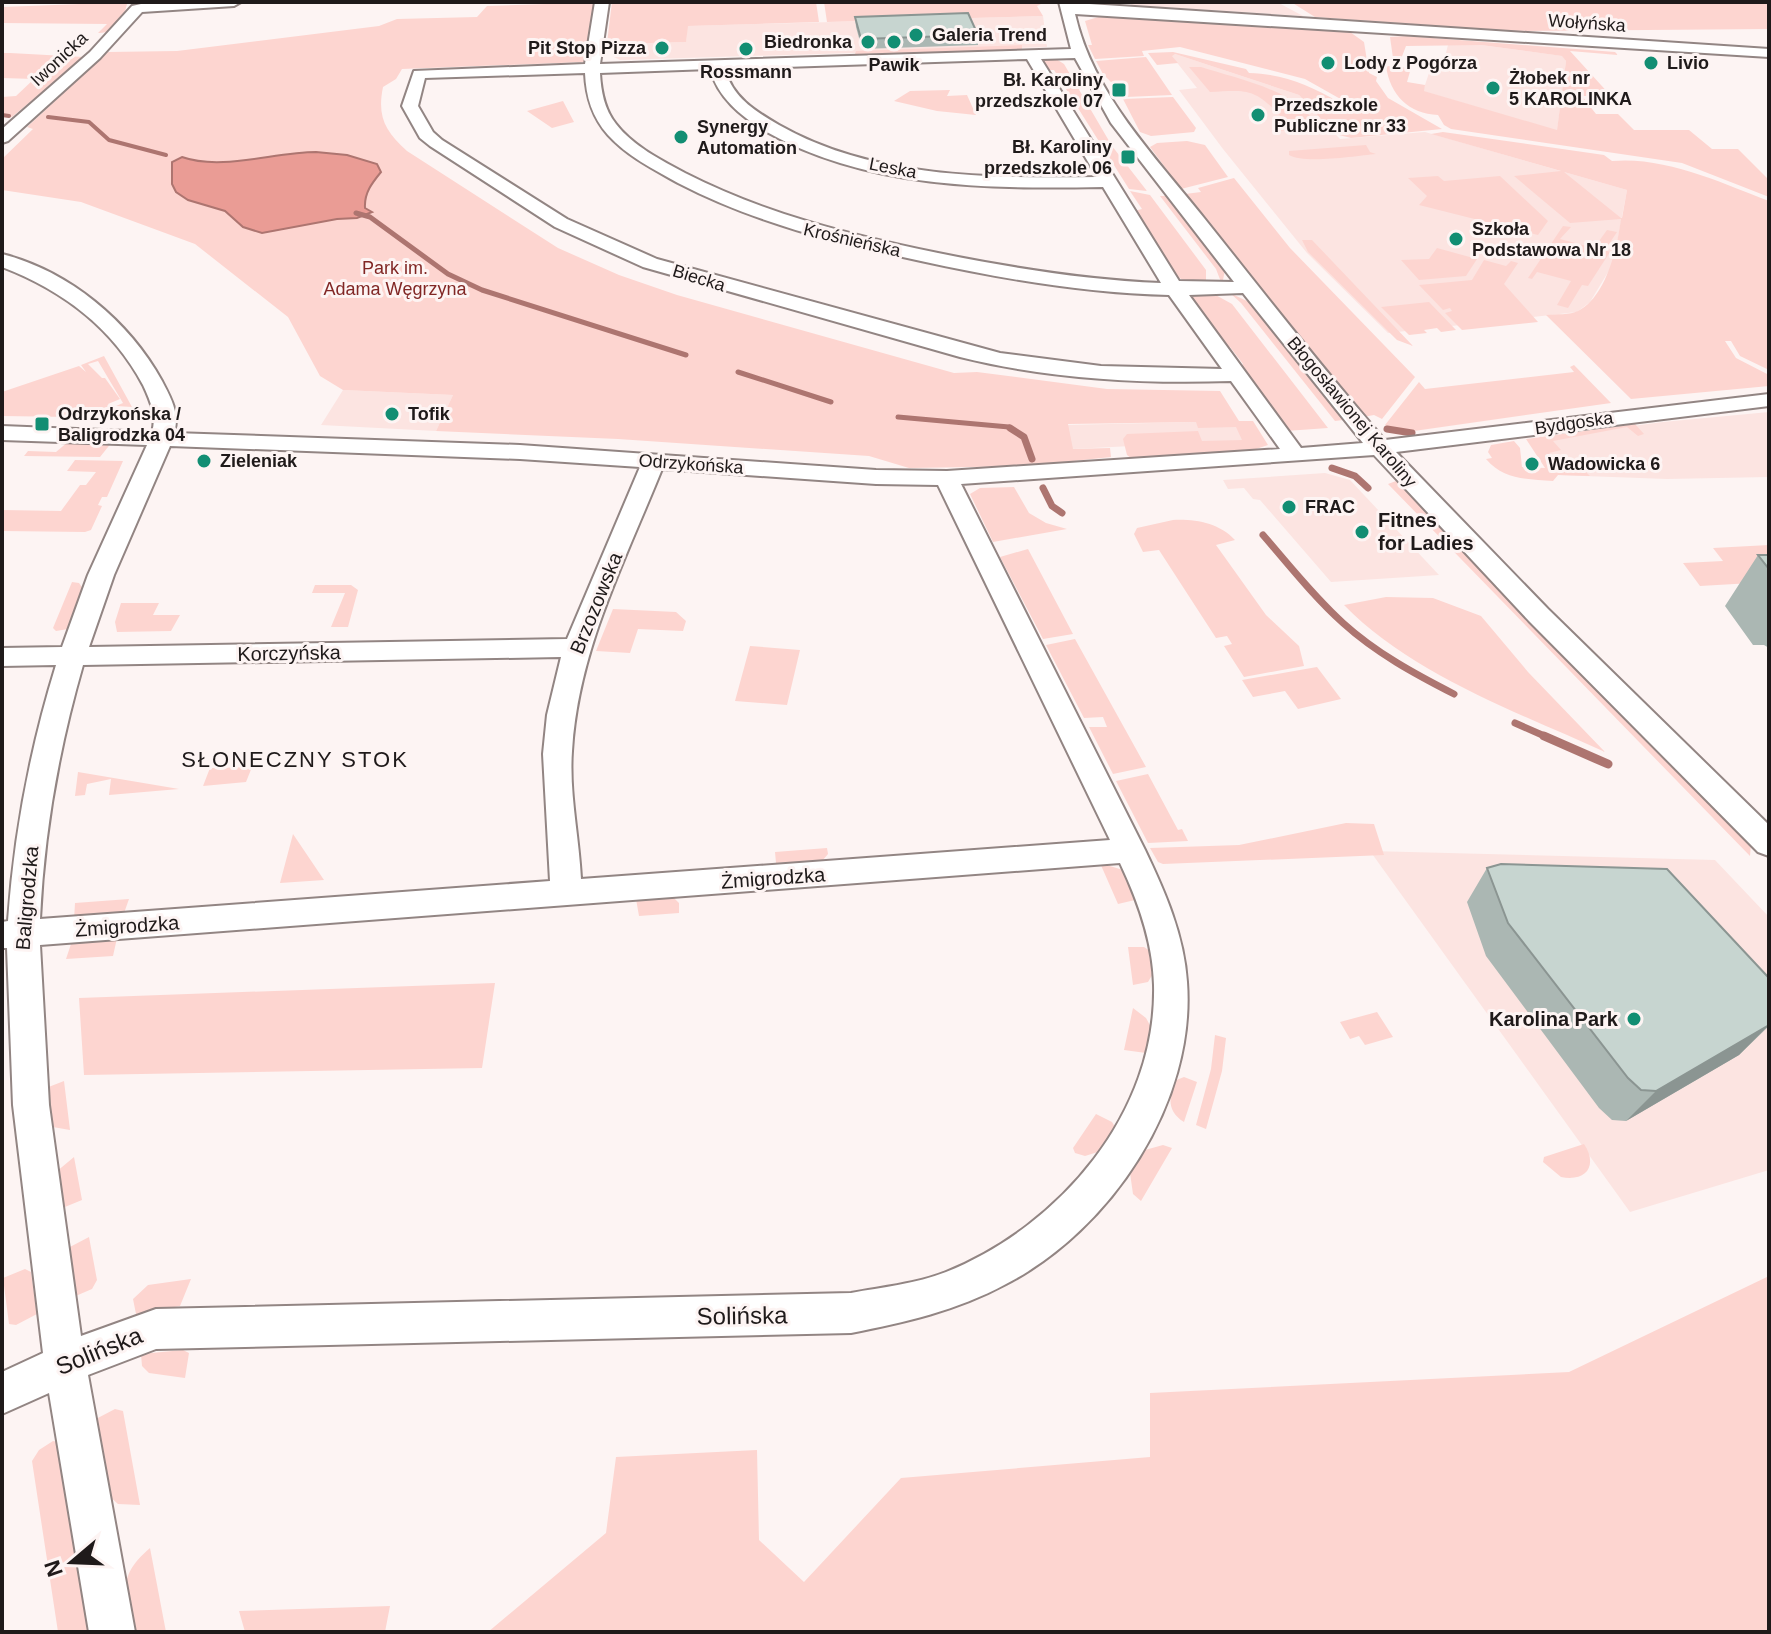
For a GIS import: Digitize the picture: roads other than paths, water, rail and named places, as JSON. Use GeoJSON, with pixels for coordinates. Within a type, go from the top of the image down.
{"type":"FeatureCollection","features":[{"type":"Feature","properties":{"kind":"street","name":"Iwonicka"},"geometry":{"type":"LineString","coordinates":[[2,138],[95,55],[133,12],[141,8],[234,2]]}},
{"type":"Feature","properties":{"kind":"street","name":"Krośnieńska"},"geometry":{"type":"LineString","coordinates":[[602,2],[592,68],[596,102],[604,119],[620,137],[656,164],[751,212],[815,232],[1006,274],[1067,283],[1174,289],[1248,287]]}},
{"type":"Feature","properties":{"kind":"street","name":"Błogosławionej Karoliny"},"geometry":{"type":"LineString","coordinates":[[1066,6],[1080,53],[1103,95],[1135,141],[1248,287],[1380,448],[1473,548],[1769,844]]}},
{"type":"Feature","properties":{"kind":"street","name":"Wołyńska"},"geometry":{"type":"LineString","coordinates":[[1066,6],[1769,53]]}},
{"type":"Feature","properties":{"kind":"street"},"geometry":{"type":"LineString","coordinates":[[592,68],[1080,53]]}},
{"type":"Feature","properties":{"kind":"street"},"geometry":{"type":"LineString","coordinates":[[1031,54],[1174,289],[1296,456]]}},
{"type":"Feature","properties":{"kind":"street","name":"Leska"},"geometry":{"type":"LineString","coordinates":[[717,65],[728,93],[750,114],[789,138],[832,154],[901,171],[977,180],[1107,182]]}},
{"type":"Feature","properties":{"kind":"street","name":"Biecka"},"geometry":{"type":"LineString","coordinates":[[592,68],[419,74],[410,106],[426,135],[436,143],[561,223],[650,263],[937,345],[1015,364],[1110,375],[1236,375]]}},
{"type":"Feature","properties":{"kind":"street","name":"Baligrodzka"},"geometry":{"type":"LineString","coordinates":[[2,260],[45,279],[74,297],[130,344],[159,391],[167,420],[102,573],[71,656],[35,809],[12,934],[27,1093],[65,1363],[112,1632]]}},
{"type":"Feature","properties":{"kind":"street","name":"Bydgoska"},"geometry":{"type":"LineString","coordinates":[[1380,448],[1769,400]]}},
{"type":"Feature","properties":{"kind":"street","name":"Odrzykońska"},"geometry":{"type":"LineString","coordinates":[[2,433],[505,451],[876,477],[947,478],[1380,448]]}},
{"type":"Feature","properties":{"kind":"street","name":"Brzozowska"},"geometry":{"type":"LineString","coordinates":[[566,893],[567,860],[560,813],[557,755],[562,708],[575,648],[654,461]]}},
{"type":"Feature","properties":{"kind":"street"},"geometry":{"type":"LineString","coordinates":[[947,478],[954,498],[1130,850]]}},
{"type":"Feature","properties":{"kind":"street","name":"Korczyńska"},"geometry":{"type":"LineString","coordinates":[[2,657],[575,648]]}},
{"type":"Feature","properties":{"kind":"street","name":"Żmigrodzka"},"geometry":{"type":"LineString","coordinates":[[12,934],[1130,850]]}},
{"type":"Feature","properties":{"kind":"street","name":"Solińska"},"geometry":{"type":"LineString","coordinates":[[2,1393],[65,1363],[156,1329],[851,1313],[922,1300],[955,1288],[1004,1263],[1053,1230],[1097,1187],[1126,1151],[1143,1118],[1162,1064],[1171,1001],[1162,930],[1130,850]]}},
{"type":"Feature","properties":{"kind":"waterway"},"geometry":{"type":"LineString","coordinates":[[2,115],[9,116]]}},
{"type":"Feature","properties":{"kind":"waterway"},"geometry":{"type":"LineString","coordinates":[[48,117],[89,122],[109,140],[166,155]]}},
{"type":"Feature","properties":{"kind":"waterway"},"geometry":{"type":"LineString","coordinates":[[356,213],[370,217],[448,274],[482,290],[686,355]]}},
{"type":"Feature","properties":{"kind":"waterway"},"geometry":{"type":"LineString","coordinates":[[738,372],[831,402]]}},
{"type":"Feature","properties":{"kind":"waterway"},"geometry":{"type":"LineString","coordinates":[[898,417],[1012,430]]}},
{"type":"Feature","properties":{"kind":"waterway"},"geometry":{"type":"LineString","coordinates":[[1393,430],[1387,429],[1412,433]]}},
{"type":"Feature","properties":{"kind":"waterway"},"geometry":{"type":"LineString","coordinates":[[1012,430],[1024,437],[1032,459]]}},
{"type":"Feature","properties":{"kind":"waterway"},"geometry":{"type":"LineString","coordinates":[[1332,468],[1355,476],[1368,488]]}},
{"type":"Feature","properties":{"kind":"waterway"},"geometry":{"type":"LineString","coordinates":[[1043,488],[1052,506],[1062,513]]}},
{"type":"Feature","properties":{"kind":"waterway"},"geometry":{"type":"LineString","coordinates":[[1263,535],[1322,602],[1356,634],[1396,662],[1454,694]]}},
{"type":"Feature","properties":{"kind":"waterway"},"geometry":{"type":"LineString","coordinates":[[1515,723],[1549,738]]}},
{"type":"Feature","properties":{"kind":"waterway"},"geometry":{"type":"LineString","coordinates":[[1544,736],[1608,764]]}},
{"type":"Feature","properties":{"kind":"place","name":"Galeria Trend"},"geometry":{"type":"Point","coordinates":[916,35]}},
{"type":"Feature","properties":{"kind":"place","name":"Biedronka"},"geometry":{"type":"Point","coordinates":[868,42]}},
{"type":"Feature","properties":{"kind":"place","name":"Pawik"},"geometry":{"type":"Point","coordinates":[894,42]}},
{"type":"Feature","properties":{"kind":"place","name":"Pit Stop Pizza"},"geometry":{"type":"Point","coordinates":[662,48]}},
{"type":"Feature","properties":{"kind":"place","name":"Rossmann"},"geometry":{"type":"Point","coordinates":[746,49]}},
{"type":"Feature","properties":{"kind":"place","name":"Lody z Pogórza"},"geometry":{"type":"Point","coordinates":[1328,63]}},
{"type":"Feature","properties":{"kind":"place","name":"Livio"},"geometry":{"type":"Point","coordinates":[1651,63]}},
{"type":"Feature","properties":{"kind":"place","name":"Żłobek nr 5 KAROLINKA"},"geometry":{"type":"Point","coordinates":[1493,88]}},
{"type":"Feature","properties":{"kind":"place","name":"Bł. Karoliny przedszkole 07"},"geometry":{"type":"Point","coordinates":[1119,90]}},
{"type":"Feature","properties":{"kind":"place","name":"Przedszkole Publiczne nr 33"},"geometry":{"type":"Point","coordinates":[1258,115]}},
{"type":"Feature","properties":{"kind":"place","name":"Synergy Automation"},"geometry":{"type":"Point","coordinates":[681,137]}},
{"type":"Feature","properties":{"kind":"place","name":"Bł. Karoliny przedszkole 06"},"geometry":{"type":"Point","coordinates":[1128,157]}},
{"type":"Feature","properties":{"kind":"place","name":"Szkoła Podstawowa Nr 18"},"geometry":{"type":"Point","coordinates":[1456,239]}},
{"type":"Feature","properties":{"kind":"place","name":"Tofik"},"geometry":{"type":"Point","coordinates":[392,414]}},
{"type":"Feature","properties":{"kind":"place","name":"Odrzykońska / Baligrodzka 04"},"geometry":{"type":"Point","coordinates":[42,424]}},
{"type":"Feature","properties":{"kind":"place","name":"Zieleniak"},"geometry":{"type":"Point","coordinates":[204,461]}},
{"type":"Feature","properties":{"kind":"place","name":"Wadowicka 6"},"geometry":{"type":"Point","coordinates":[1532,464]}},
{"type":"Feature","properties":{"kind":"place","name":"FRAC"},"geometry":{"type":"Point","coordinates":[1289,507]}},
{"type":"Feature","properties":{"kind":"place","name":"Fitnes for Ladies"},"geometry":{"type":"Point","coordinates":[1362,532]}},
{"type":"Feature","properties":{"kind":"place","name":"Karolina Park"},"geometry":{"type":"Point","coordinates":[1634,1019]}},
{"type":"Feature","properties":{"kind":"district","name":"SŁONECZNY STOK"},"geometry":{"type":"Point","coordinates":[295,759]}},
{"type":"Feature","properties":{"kind":"park label","name":"Park im. Adama Węgrzyna"},"geometry":{"type":"Point","coordinates":[395,278]}}]}
